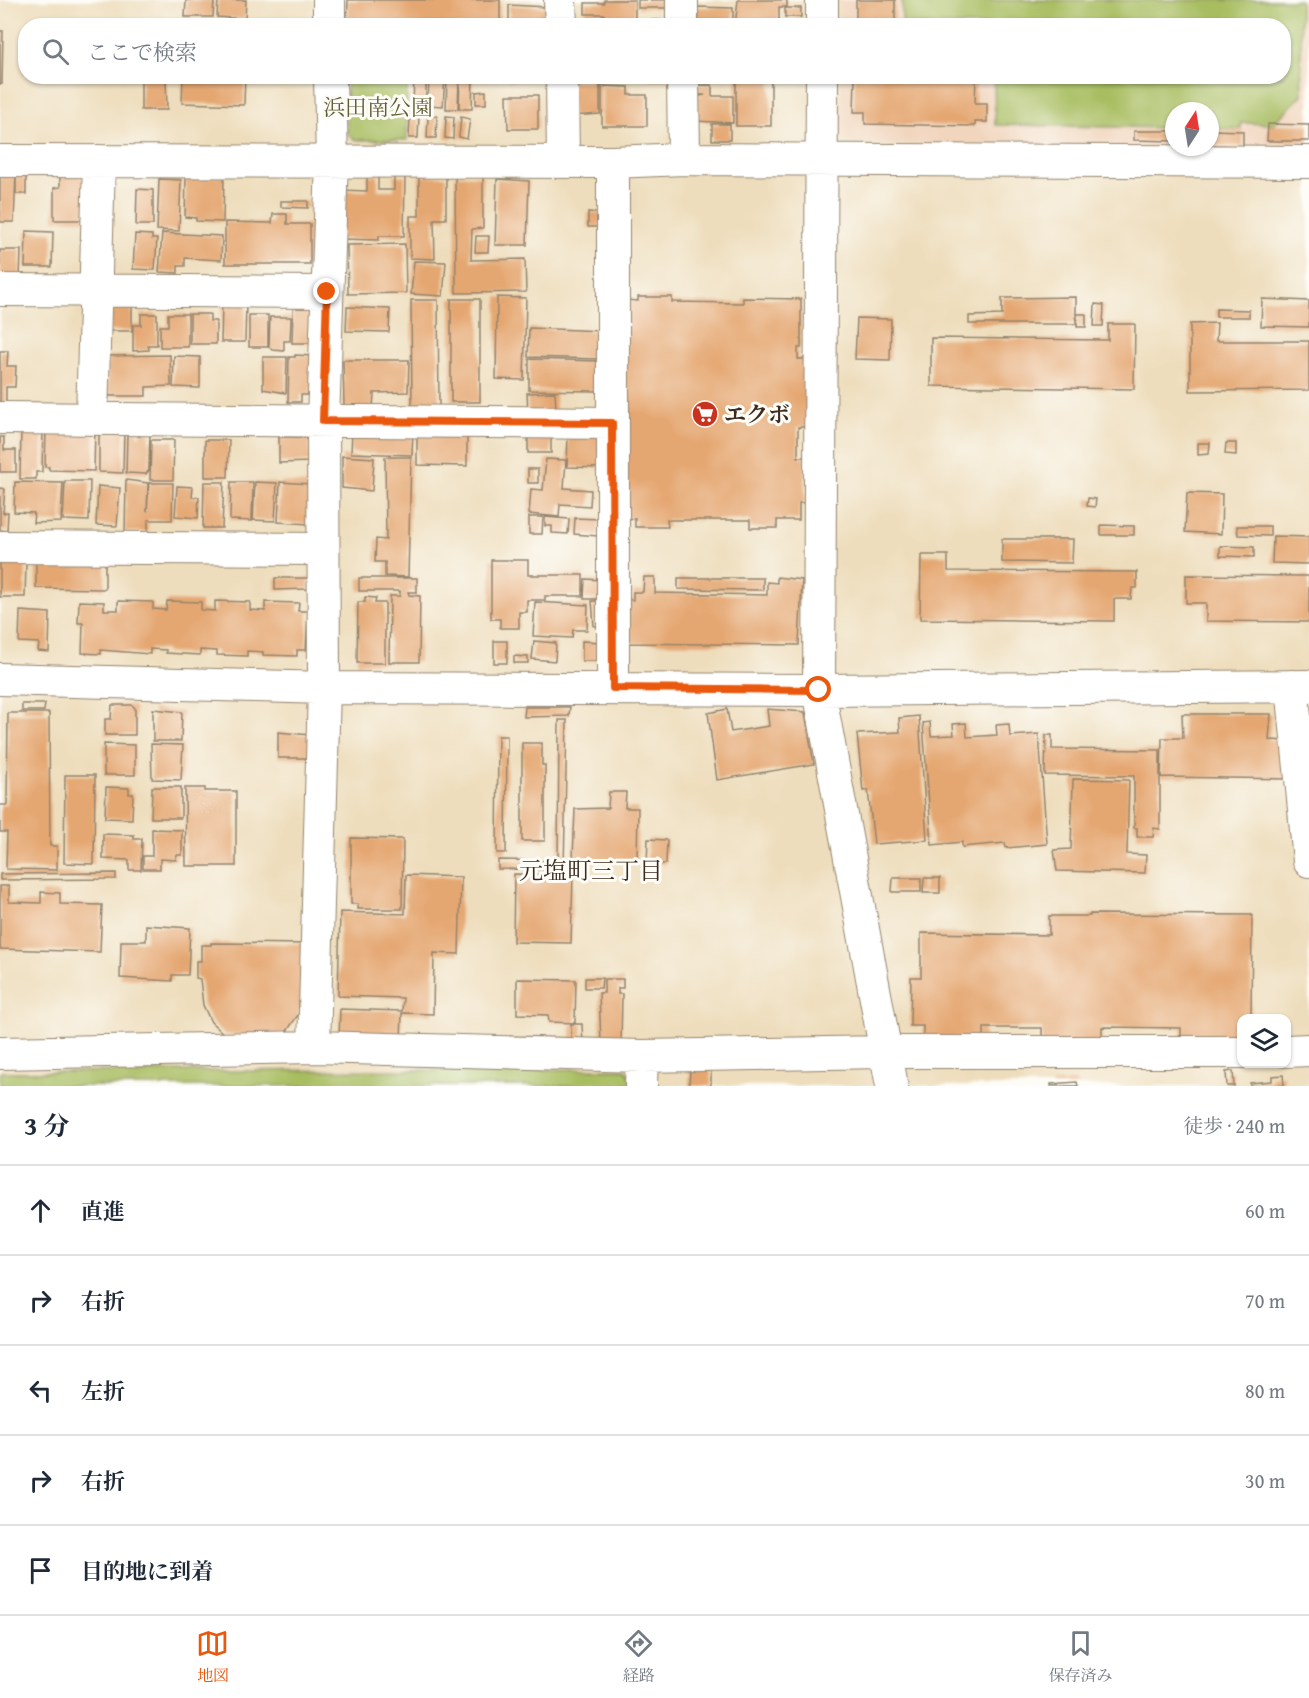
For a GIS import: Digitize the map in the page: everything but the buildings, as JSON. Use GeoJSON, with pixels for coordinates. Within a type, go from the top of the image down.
{"type":"FeatureCollection","features":[{"type":"Feature","properties":{"kind":"street"},"geometry":{"type":"LineString","coordinates":[[329,0],[329,18]]}},
{"type":"Feature","properties":{"kind":"street"},"geometry":{"type":"LineString","coordinates":[[561,0],[561,18]]}},
{"type":"Feature","properties":{"kind":"street"},"geometry":{"type":"LineString","coordinates":[[682,0],[682,18]]}},
{"type":"Feature","properties":{"kind":"street"},"geometry":{"type":"LineString","coordinates":[[822,0],[822,18]]}},
{"type":"Feature","properties":{"kind":"street"},"geometry":{"type":"LineString","coordinates":[[314,1047],[324,688],[323,421],[332,161],[330,84]]}},
{"type":"Feature","properties":{"kind":"street"},"geometry":{"type":"LineString","coordinates":[[562,84],[563,161]]}},
{"type":"Feature","properties":{"kind":"street"},"geometry":{"type":"LineString","coordinates":[[683,84],[684,159]]}},
{"type":"Feature","properties":{"kind":"street"},"geometry":{"type":"LineString","coordinates":[[822,84],[819,690],[892,1086]]}},
{"type":"Feature","properties":{"kind":"street"},"geometry":{"type":"LineString","coordinates":[[0,161],[613,162],[684,159],[822,162],[1309,162]]}},
{"type":"Feature","properties":{"kind":"street"},"geometry":{"type":"LineString","coordinates":[[92,419],[99,161]]}},
{"type":"Feature","properties":{"kind":"street"},"geometry":{"type":"LineString","coordinates":[[613,162],[613,688]]}},
{"type":"Feature","properties":{"kind":"street"},"geometry":{"type":"LineString","coordinates":[[0,290],[327,292]]}},
{"type":"Feature","properties":{"kind":"street"},"geometry":{"type":"LineString","coordinates":[[0,418],[612,423]]}},
{"type":"Feature","properties":{"kind":"street"},"geometry":{"type":"LineString","coordinates":[[0,547],[323,549]]}},
{"type":"Feature","properties":{"kind":"street"},"geometry":{"type":"LineString","coordinates":[[0,679],[324,688],[819,690],[1300,686],[1309,861]]}},
{"type":"Feature","properties":{"kind":"street"},"geometry":{"type":"LineString","coordinates":[[0,1053],[314,1047],[641,1071],[885,1052],[1237,1052]]}},
{"type":"Feature","properties":{"kind":"street"},"geometry":{"type":"LineString","coordinates":[[1291,1051],[1309,1050]]}},
{"type":"Feature","properties":{"kind":"shaded area"},"geometry":{"type":"Polygon","coordinates":[[[841,0],[1309,0],[1309,147],[1219,146],[1219,102],[1165,102],[1165,146],[853,144],[841,133],[841,84],[1291,84],[1291,18],[841,18],[841,0]]]}},
{"type":"Feature","properties":{"kind":"green space"},"geometry":{"type":"Polygon","coordinates":[[[902,0],[1300,0],[1302,95],[1273,124],[1241,123],[1241,129],[1219,128],[1219,102],[1165,102],[1165,128],[995,125],[994,84],[1291,84],[1291,18],[902,18],[902,0]]]}},
{"type":"Feature","properties":{"kind":"green space","name":"浜田南公園"},"geometry":{"type":"Polygon","coordinates":[[[346,84],[407,84],[407,140],[355,140],[347,133],[346,84]]]}},
{"type":"Feature","properties":{"kind":"green space"},"geometry":{"type":"Polygon","coordinates":[[[626,1069],[634,1086],[0,1086],[0,1072],[626,1069]]]}},
{"type":"Feature","properties":{"kind":"place","name":"エクボ"},"geometry":{"type":"Point","coordinates":[705,414]}},
{"type":"Feature","properties":{"kind":"district","name":"元塩町三丁目"},"geometry":{"type":"Point","coordinates":[591,871]}},
{"type":"Feature","properties":{"kind":"route"},"geometry":{"type":"LineString","coordinates":[[327,292],[323,421],[612,423],[613,688],[819,690]]}}]}
